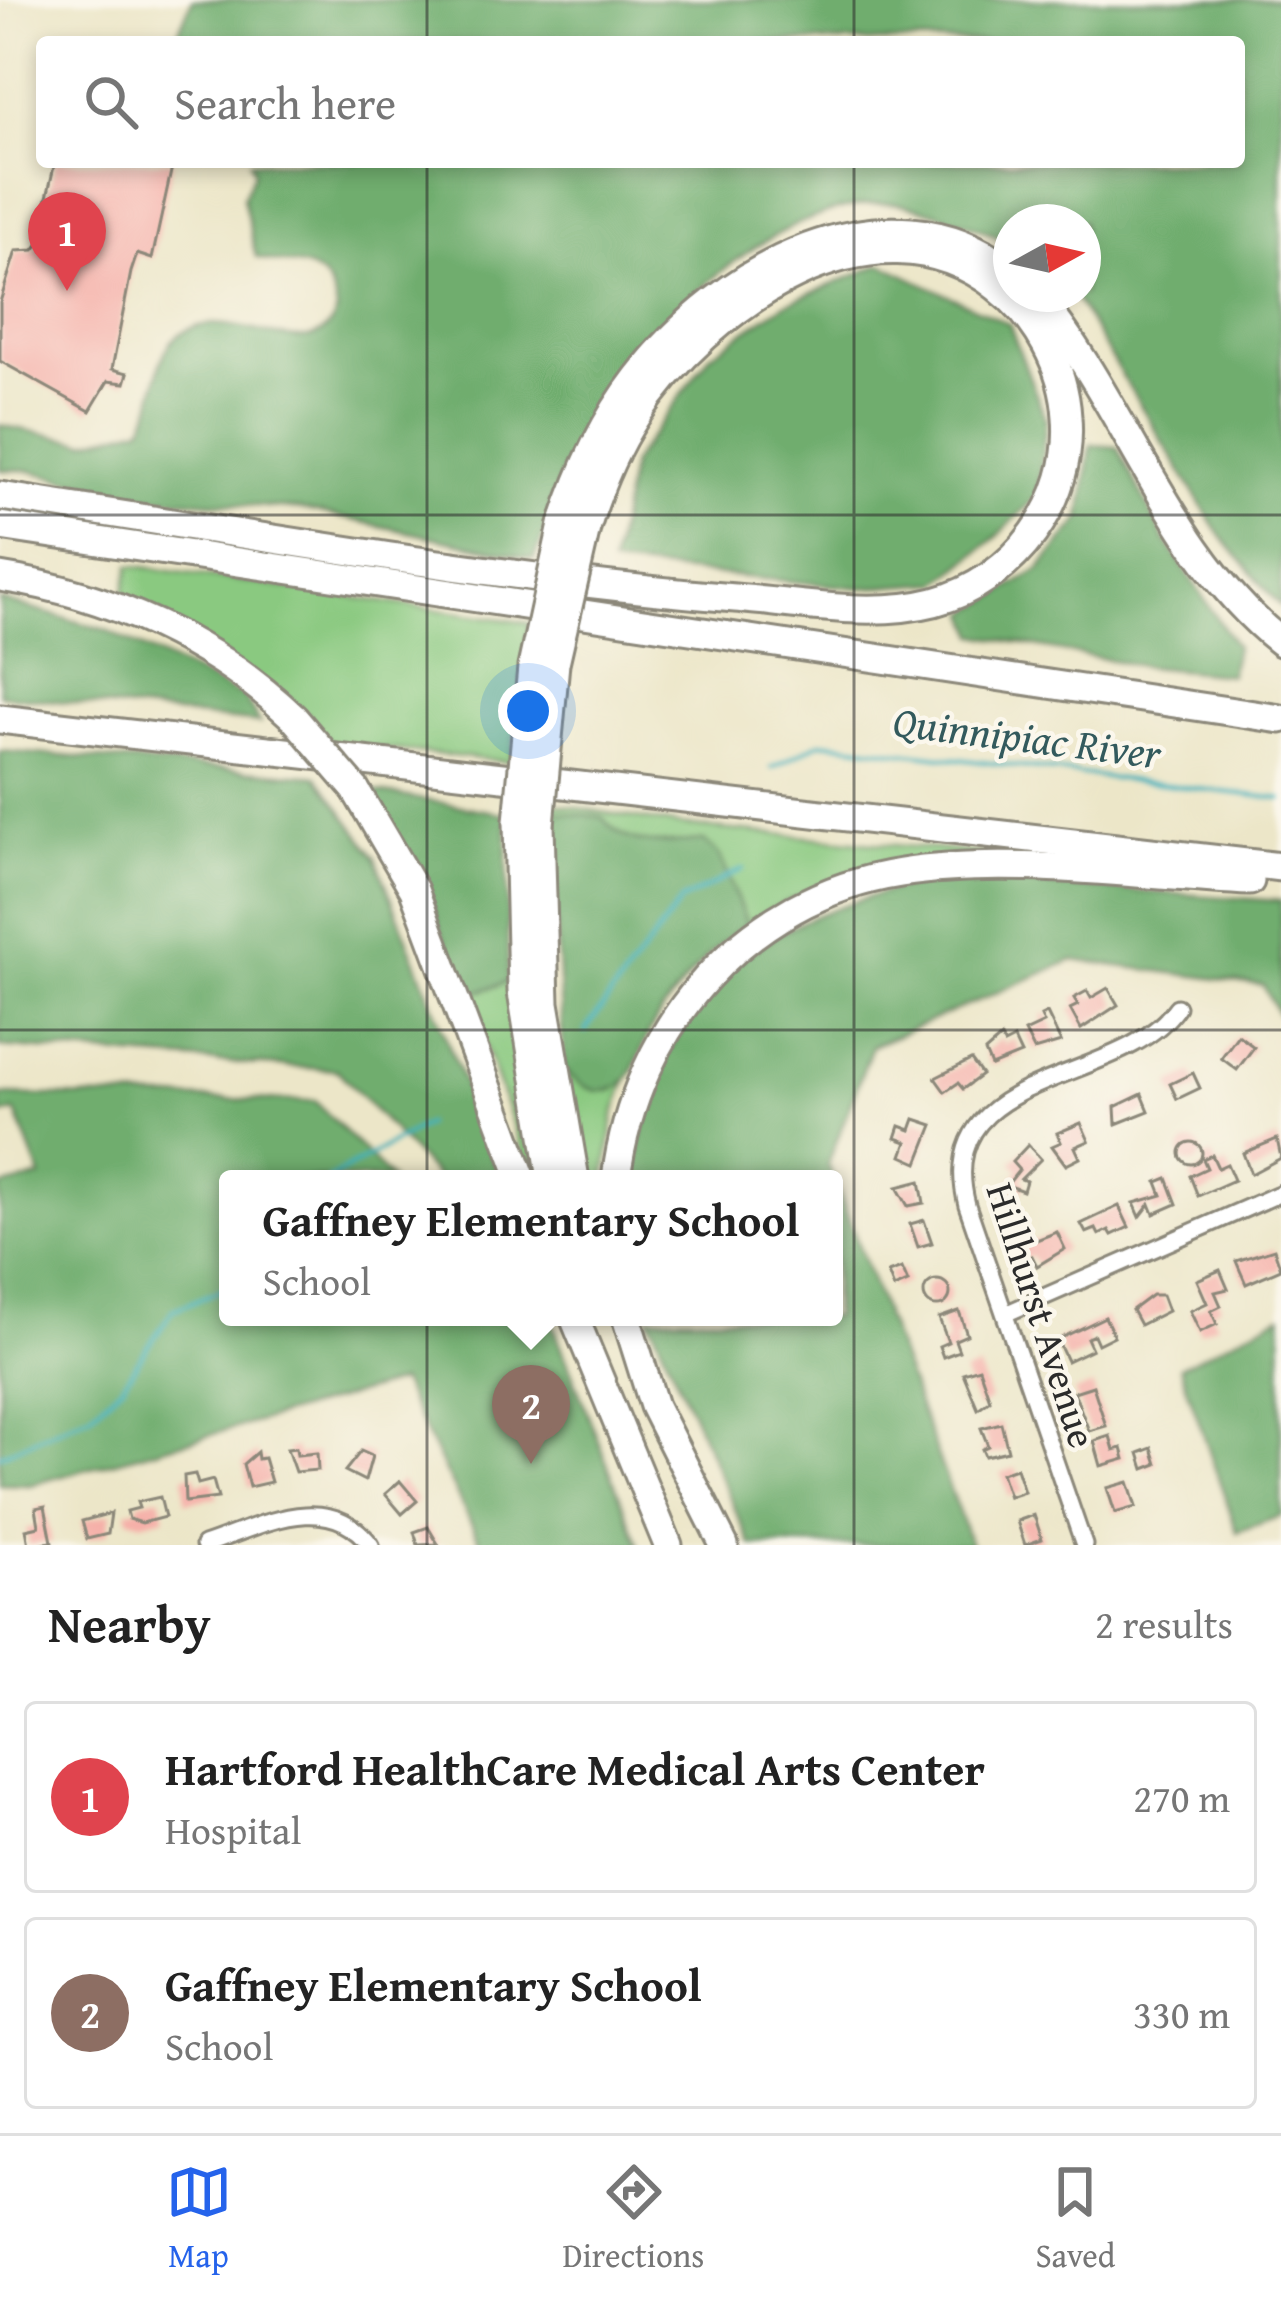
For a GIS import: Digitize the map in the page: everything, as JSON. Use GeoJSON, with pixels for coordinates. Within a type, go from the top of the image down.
{"type":"FeatureCollection","features":[{"type":"Feature","properties":{"kind":"highway"},"geometry":{"type":"LineString","coordinates":[[551,1170],[522,992],[532,667],[600,436],[640,373],[702,310],[760,270],[814,244],[890,230],[954,240],[993,261]]}},
{"type":"Feature","properties":{"kind":"highway"},"geometry":{"type":"LineString","coordinates":[[0,496],[542,578],[782,601],[920,605],[988,579],[1035,532],[1064,462],[1067,416],[1060,377],[1033,324],[979,274],[911,252],[872,252],[829,261],[737,310],[672,369],[626,432],[574,527]]}},
{"type":"Feature","properties":{"kind":"highway"},"geometry":{"type":"LineString","coordinates":[[1047,312],[1212,570],[1281,642]]}},
{"type":"Feature","properties":{"kind":"highway"},"geometry":{"type":"LineString","coordinates":[[0,526],[1281,719]]}},
{"type":"Feature","properties":{"kind":"highway"},"geometry":{"type":"LineString","coordinates":[[0,577],[81,595],[156,623],[226,664],[294,718],[355,788],[414,890],[519,1170]]}},
{"type":"Feature","properties":{"kind":"highway"},"geometry":{"type":"LineString","coordinates":[[0,722],[33,722],[1281,867]]}},
{"type":"Feature","properties":{"kind":"highway"},"geometry":{"type":"LineString","coordinates":[[529,823],[545,1003],[573,1170]]}},
{"type":"Feature","properties":{"kind":"highway"},"geometry":{"type":"LineString","coordinates":[[618,1170],[637,1088],[680,1007],[740,945],[821,896],[882,876],[938,869],[1281,879]]}},
{"type":"Feature","properties":{"kind":"highway"},"geometry":{"type":"LineString","coordinates":[[577,1326],[668,1545]]}},
{"type":"Feature","properties":{"kind":"highway"},"geometry":{"type":"LineString","coordinates":[[595,1326],[641,1449],[648,1490]]}},
{"type":"Feature","properties":{"kind":"highway"},"geometry":{"type":"LineString","coordinates":[[619,1326],[724,1545]]}},
{"type":"Feature","properties":{"kind":"highway"},"geometry":{"type":"LineString","coordinates":[[629,1326],[644,1381]]}},
{"type":"Feature","properties":{"kind":"street","name":"Hillhurst Avenue"},"geometry":{"type":"LineString","coordinates":[[1084,1545],[962,1185],[962,1165],[976,1129],[1003,1102],[1145,1039],[1177,1007]]}},
{"type":"Feature","properties":{"kind":"street"},"geometry":{"type":"LineString","coordinates":[[1005,1314],[1281,1192]]}},
{"type":"Feature","properties":{"kind":"street"},"geometry":{"type":"LineString","coordinates":[[204,1545],[311,1512],[344,1520],[371,1545]]}},
{"type":"Feature","properties":{"kind":"green space"},"geometry":{"type":"Polygon","coordinates":[[[192,0],[1281,0],[1281,607],[1220,535],[1083,312],[1101,312],[1101,204],[993,204],[993,235],[916,207],[890,203],[840,209],[790,228],[743,256],[698,291],[621,376],[566,464],[534,559],[306,510],[133,496],[26,470],[0,470],[0,425],[85,442],[142,427],[168,347],[195,327],[218,324],[289,337],[309,337],[325,330],[337,311],[326,281],[306,268],[256,257],[243,197],[252,168],[1245,168],[1245,36],[177,36],[192,0]]]}},
{"type":"Feature","properties":{"kind":"green space"},"geometry":{"type":"Polygon","coordinates":[[[882,264],[1009,324],[1046,420],[1038,495],[998,536],[939,583],[862,588],[611,565],[632,462],[711,354],[785,304],[882,264]]]}},
{"type":"Feature","properties":{"kind":"green space"},"geometry":{"type":"Polygon","coordinates":[[[1091,445],[1117,447],[1164,538],[1236,647],[1230,675],[1147,667],[976,635],[968,613],[1039,570],[1081,519],[1091,445]]]}},
{"type":"Feature","properties":{"kind":"green space"},"geometry":{"type":"Polygon","coordinates":[[[130,565],[529,623],[511,762],[329,743],[122,599],[130,565]]]}},
{"type":"Feature","properties":{"kind":"green space"},"geometry":{"type":"Polygon","coordinates":[[[0,600],[106,630],[244,697],[260,723],[0,695],[0,600]]]}},
{"type":"Feature","properties":{"kind":"green space"},"geometry":{"type":"Polygon","coordinates":[[[0,751],[317,776],[375,856],[497,1170],[430,1170],[337,1070],[0,1047],[0,751]]]}},
{"type":"Feature","properties":{"kind":"green space"},"geometry":{"type":"Polygon","coordinates":[[[367,790],[507,814],[508,982],[467,995],[427,894],[367,790]]]}},
{"type":"Feature","properties":{"kind":"green space"},"geometry":{"type":"Polygon","coordinates":[[[550,803],[678,825],[1014,856],[876,871],[813,890],[747,924],[720,856],[704,842],[639,844],[550,811],[550,803]]]}},
{"type":"Feature","properties":{"kind":"green space"},"geometry":{"type":"Polygon","coordinates":[[[550,811],[602,817],[635,840],[704,841],[719,855],[747,924],[682,985],[652,1027],[627,1079],[605,1091],[586,1087],[564,1070],[550,811]]]}},
{"type":"Feature","properties":{"kind":"green space"},"geometry":{"type":"Polygon","coordinates":[[[942,878],[1281,901],[1281,1020],[1263,985],[1073,960],[872,1046],[828,1164],[830,1170],[636,1170],[648,1110],[668,1053],[695,1007],[728,969],[769,939],[818,915],[942,878]]]}},
{"type":"Feature","properties":{"kind":"green space"},"geometry":{"type":"Polygon","coordinates":[[[508,982],[523,1106],[541,1170],[529,1170],[467,995],[508,982]]]}},
{"type":"Feature","properties":{"kind":"green space"},"geometry":{"type":"Polygon","coordinates":[[[564,1070],[610,1091],[626,1082],[614,1116],[606,1170],[585,1170],[564,1070]]]}},
{"type":"Feature","properties":{"kind":"green space"},"geometry":{"type":"Polygon","coordinates":[[[0,1095],[315,1101],[382,1170],[219,1170],[219,1326],[554,1326],[639,1545],[482,1545],[400,1382],[30,1485],[0,1484],[0,1187],[41,1177],[16,1112],[0,1115],[0,1095]]]}},
{"type":"Feature","properties":{"kind":"green space"},"geometry":{"type":"Polygon","coordinates":[[[843,1204],[971,1545],[751,1545],[653,1326],[843,1326],[843,1204]]]}},
{"type":"Feature","properties":{"kind":"green space"},"geometry":{"type":"Polygon","coordinates":[[[1281,1315],[1281,1516],[1237,1532],[1180,1367],[1281,1315]]]}},
{"type":"Feature","properties":{"kind":"building"},"geometry":{"type":"Polygon","coordinates":[[[54,168],[172,168],[152,259],[137,254],[131,272],[112,369],[128,373],[125,383],[108,381],[90,411],[0,361],[0,302],[16,251],[34,250],[50,229],[41,224],[54,168]]]}},
{"type":"Feature","properties":{"kind":"building"},"geometry":{"type":"Polygon","coordinates":[[[1108,988],[1118,1005],[1081,1029],[1070,1009],[1078,1005],[1074,998],[1087,991],[1091,998],[1108,988]]]}},
{"type":"Feature","properties":{"kind":"building"},"geometry":{"type":"Polygon","coordinates":[[[1047,1013],[1061,1042],[1034,1050],[1025,1032],[1044,1023],[1041,1016],[1047,1013]]]}},
{"type":"Feature","properties":{"kind":"building"},"geometry":{"type":"Polygon","coordinates":[[[1238,1035],[1254,1047],[1237,1070],[1221,1058],[1238,1035]]]}},
{"type":"Feature","properties":{"kind":"building"},"geometry":{"type":"Polygon","coordinates":[[[1001,1038],[1004,1044],[1014,1039],[1021,1054],[991,1066],[985,1052],[1001,1038]]]}},
{"type":"Feature","properties":{"kind":"building"},"geometry":{"type":"Polygon","coordinates":[[[971,1060],[982,1075],[963,1089],[958,1083],[945,1092],[935,1078],[971,1060]]]}},
{"type":"Feature","properties":{"kind":"building"},"geometry":{"type":"Polygon","coordinates":[[[1193,1073],[1200,1088],[1177,1099],[1170,1084],[1193,1073]]]}},
{"type":"Feature","properties":{"kind":"building"},"geometry":{"type":"Polygon","coordinates":[[[1142,1094],[1149,1111],[1116,1124],[1115,1107],[1142,1094]]]}},
{"type":"Feature","properties":{"kind":"building"},"geometry":{"type":"Polygon","coordinates":[[[915,1119],[933,1125],[918,1163],[902,1156],[907,1142],[896,1138],[900,1126],[911,1130],[915,1119]]]}},
{"type":"Feature","properties":{"kind":"building"},"geometry":{"type":"Polygon","coordinates":[[[1081,1123],[1089,1141],[1075,1147],[1080,1158],[1066,1165],[1052,1146],[1061,1142],[1057,1133],[1081,1123]]]}},
{"type":"Feature","properties":{"kind":"building"},"geometry":{"type":"Polygon","coordinates":[[[1277,1139],[1281,1158],[1251,1174],[1243,1153],[1277,1139]]]}},
{"type":"Feature","properties":{"kind":"building"},"geometry":{"type":"Polygon","coordinates":[[[1191,1142],[1202,1153],[1191,1164],[1180,1153],[1191,1142]]]}},
{"type":"Feature","properties":{"kind":"building"},"geometry":{"type":"Polygon","coordinates":[[[1028,1145],[1041,1159],[1021,1179],[1026,1181],[1023,1191],[1007,1185],[1019,1170],[1012,1162],[1028,1145]]]}},
{"type":"Feature","properties":{"kind":"building"},"geometry":{"type":"Polygon","coordinates":[[[1212,1155],[1218,1168],[1227,1164],[1234,1180],[1198,1196],[1190,1176],[1207,1168],[1203,1159],[1212,1155]]]}},
{"type":"Feature","properties":{"kind":"building"},"geometry":{"type":"Polygon","coordinates":[[[1167,1178],[1177,1204],[1154,1214],[1150,1204],[1140,1217],[1134,1203],[1162,1195],[1157,1182],[1167,1178]]]}},
{"type":"Feature","properties":{"kind":"building"},"geometry":{"type":"Polygon","coordinates":[[[920,1181],[924,1203],[908,1206],[897,1187],[920,1181]]]}},
{"type":"Feature","properties":{"kind":"building"},"geometry":{"type":"Polygon","coordinates":[[[1119,1206],[1129,1227],[1112,1235],[1109,1230],[1099,1235],[1096,1229],[1086,1233],[1081,1224],[1119,1206]]]}},
{"type":"Feature","properties":{"kind":"building"},"geometry":{"type":"Polygon","coordinates":[[[924,1220],[932,1243],[918,1247],[910,1224],[924,1220]]]}},
{"type":"Feature","properties":{"kind":"building"},"geometry":{"type":"Polygon","coordinates":[[[1057,1232],[1065,1249],[1037,1266],[1032,1256],[1019,1262],[1013,1249],[1057,1232]]]}},
{"type":"Feature","properties":{"kind":"building"},"geometry":{"type":"Polygon","coordinates":[[[1274,1249],[1281,1269],[1246,1284],[1236,1261],[1274,1249]]]}},
{"type":"Feature","properties":{"kind":"building"},"geometry":{"type":"Polygon","coordinates":[[[902,1268],[908,1282],[894,1288],[888,1273],[902,1268]]]}},
{"type":"Feature","properties":{"kind":"building"},"geometry":{"type":"Polygon","coordinates":[[[1220,1270],[1228,1289],[1215,1292],[1221,1306],[1211,1311],[1217,1324],[1200,1332],[1190,1311],[1207,1303],[1197,1280],[1220,1270]]]}},
{"type":"Feature","properties":{"kind":"building"},"geometry":{"type":"Polygon","coordinates":[[[937,1280],[950,1293],[937,1306],[924,1293],[937,1280]]]}},
{"type":"Feature","properties":{"kind":"building"},"geometry":{"type":"Polygon","coordinates":[[[1152,1295],[1162,1295],[1168,1311],[1140,1325],[1132,1310],[1152,1295]]]}},
{"type":"Feature","properties":{"kind":"building"},"geometry":{"type":"Polygon","coordinates":[[[959,1311],[967,1335],[955,1340],[959,1351],[943,1357],[939,1346],[948,1342],[939,1318],[959,1311]]]}},
{"type":"Feature","properties":{"kind":"building"},"geometry":{"type":"Polygon","coordinates":[[[1105,1317],[1114,1336],[1098,1344],[1094,1335],[1087,1338],[1092,1349],[1067,1361],[1057,1340],[1105,1317]]]}},
{"type":"Feature","properties":{"kind":"building"},"geometry":{"type":"Polygon","coordinates":[[[979,1368],[990,1400],[978,1409],[963,1373],[979,1368]]]}},
{"type":"Feature","properties":{"kind":"building"},"geometry":{"type":"Polygon","coordinates":[[[1093,1386],[1106,1426],[1089,1431],[1074,1392],[1093,1386]]]}},
{"type":"Feature","properties":{"kind":"building"},"geometry":{"type":"Polygon","coordinates":[[[1001,1423],[1008,1451],[985,1456],[982,1449],[988,1446],[981,1428],[1001,1423]]]}},
{"type":"Feature","properties":{"kind":"building"},"geometry":{"type":"Polygon","coordinates":[[[1110,1436],[1114,1450],[1122,1448],[1125,1459],[1101,1466],[1094,1441],[1110,1436]]]}},
{"type":"Feature","properties":{"kind":"building"},"geometry":{"type":"Polygon","coordinates":[[[296,1448],[297,1455],[317,1453],[318,1470],[295,1472],[287,1449],[296,1448]]]}},
{"type":"Feature","properties":{"kind":"building"},"geometry":{"type":"Polygon","coordinates":[[[1152,1448],[1157,1464],[1144,1469],[1139,1453],[1152,1448]]]}},
{"type":"Feature","properties":{"kind":"building"},"geometry":{"type":"Polygon","coordinates":[[[361,1451],[372,1456],[365,1481],[345,1471],[361,1451]]]}},
{"type":"Feature","properties":{"kind":"building"},"geometry":{"type":"Polygon","coordinates":[[[257,1452],[258,1459],[264,1458],[271,1482],[249,1487],[243,1464],[257,1452]]]}},
{"type":"Feature","properties":{"kind":"building"},"geometry":{"type":"Polygon","coordinates":[[[1016,1468],[1024,1492],[1009,1497],[1001,1473],[1016,1468]]]}},
{"type":"Feature","properties":{"kind":"building"},"geometry":{"type":"Polygon","coordinates":[[[195,1474],[198,1484],[213,1480],[218,1498],[185,1502],[184,1476],[195,1474]]]}},
{"type":"Feature","properties":{"kind":"building"},"geometry":{"type":"Polygon","coordinates":[[[400,1481],[417,1501],[402,1514],[385,1494],[400,1481]]]}},
{"type":"Feature","properties":{"kind":"building"},"geometry":{"type":"Polygon","coordinates":[[[1128,1482],[1136,1507],[1115,1513],[1107,1488],[1128,1482]]]}},
{"type":"Feature","properties":{"kind":"building"},"geometry":{"type":"Polygon","coordinates":[[[160,1497],[165,1517],[142,1523],[129,1519],[127,1511],[139,1508],[137,1502],[160,1497]]]}},
{"type":"Feature","properties":{"kind":"building"},"geometry":{"type":"Polygon","coordinates":[[[45,1506],[52,1542],[29,1545],[26,1529],[39,1526],[36,1508],[45,1506]]]}},
{"type":"Feature","properties":{"kind":"building"},"geometry":{"type":"Polygon","coordinates":[[[111,1513],[108,1534],[87,1539],[82,1521],[111,1513]]]}},
{"type":"Feature","properties":{"kind":"building"},"geometry":{"type":"Polygon","coordinates":[[[1034,1515],[1042,1539],[1025,1545],[1017,1521],[1034,1515]]]}},
{"type":"Feature","properties":{"kind":"building"},"geometry":{"type":"Polygon","coordinates":[[[428,1527],[438,1544],[418,1545],[414,1532],[428,1527]]]}},
{"type":"Feature","properties":{"kind":"waterway","name":"Quinnipiac River"},"geometry":{"type":"LineString","coordinates":[[772,768],[821,742],[1281,799]]}},
{"type":"Feature","properties":{"kind":"waterway","name":"Quinnipiac River"},"geometry":{"type":"LineString","coordinates":[[585,1031],[681,901],[743,869]]}},
{"type":"Feature","properties":{"kind":"waterway","name":"Quinnipiac River"},"geometry":{"type":"LineString","coordinates":[[345,1170],[426,1124]]}},
{"type":"Feature","properties":{"kind":"waterway","name":"Quinnipiac River"},"geometry":{"type":"LineString","coordinates":[[0,1455],[91,1414],[122,1385],[173,1310],[219,1291]]}},
{"type":"Feature","properties":{"kind":"place","name":"Hartford HealthCare Medical Arts Center"},"geometry":{"type":"Point","coordinates":[67,291]}},
{"type":"Feature","properties":{"kind":"place","name":"Gaffney Elementary School"},"geometry":{"type":"Point","coordinates":[531,1464]}}]}
